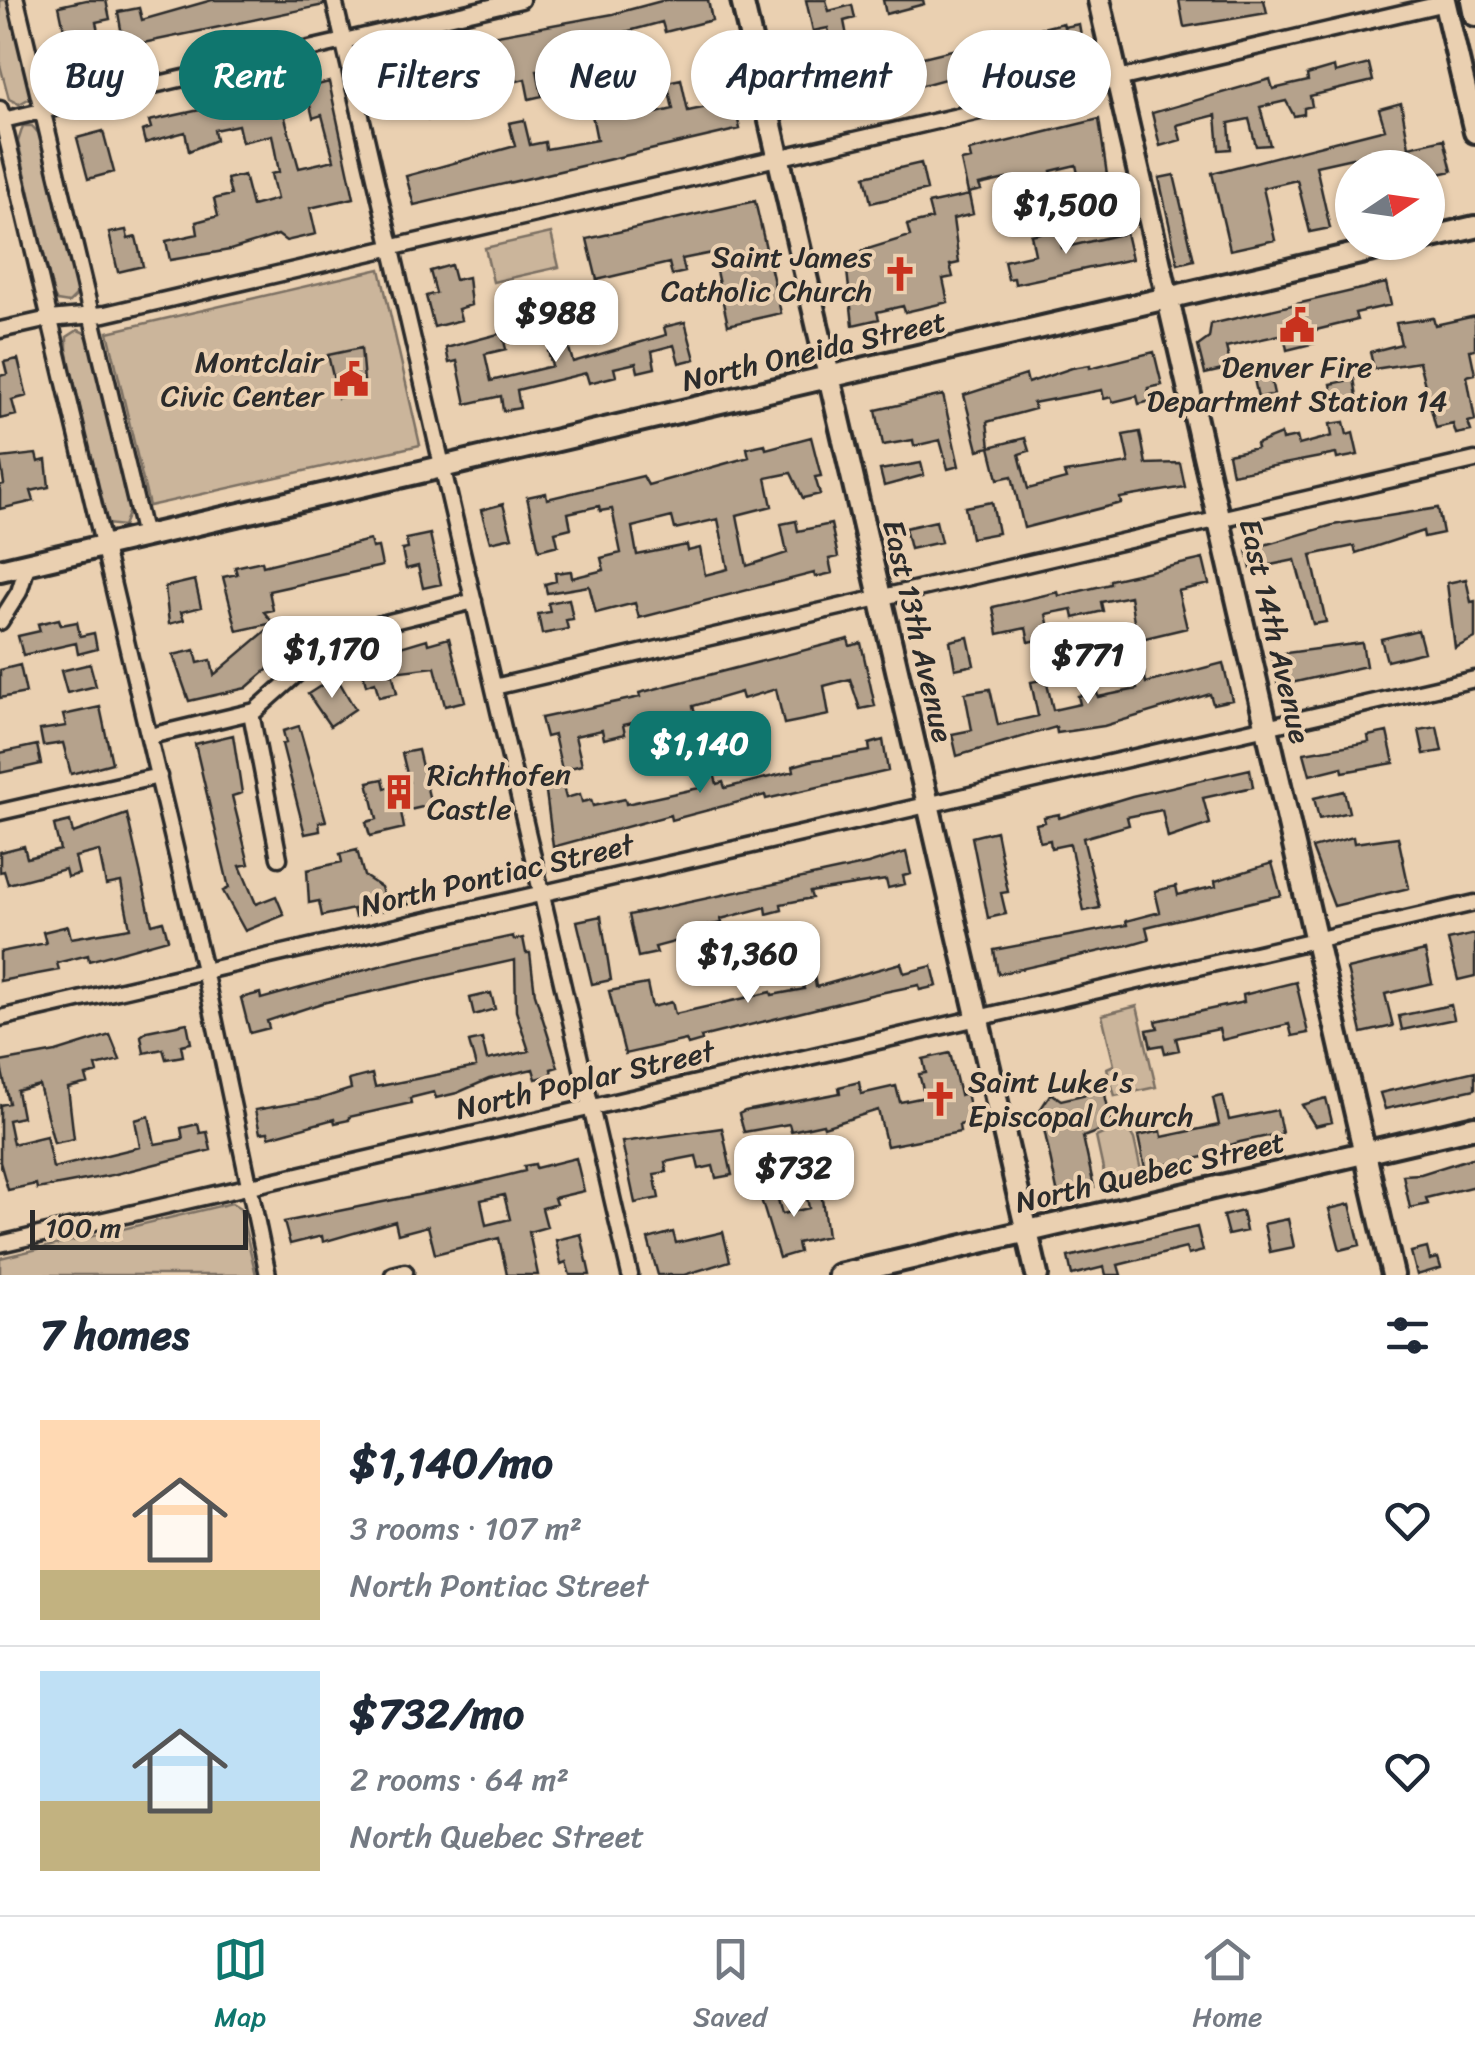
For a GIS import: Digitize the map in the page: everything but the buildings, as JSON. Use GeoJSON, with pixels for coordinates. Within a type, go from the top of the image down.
{"type":"FeatureCollection","features":[{"type":"Feature","properties":{"kind":"main road","name":"East 13th Avenue"},"geometry":{"type":"LineString","coordinates":[[742,0],[1037,1275]]}},
{"type":"Feature","properties":{"kind":"main road","name":"East 14th Avenue"},"geometry":{"type":"LineString","coordinates":[[1099,0],[1394,1275]]}},
{"type":"Feature","properties":{"kind":"main road"},"geometry":{"type":"LineString","coordinates":[[1472,0],[1475,15]]}},
{"type":"Feature","properties":{"kind":"main road"},"geometry":{"type":"LineString","coordinates":[[1445,1],[1475,132]]}},
{"type":"Feature","properties":{"kind":"main road"},"geometry":{"type":"LineString","coordinates":[[1445,234],[1475,227]]}},
{"type":"Feature","properties":{"kind":"main road","name":"North Oneida Street"},"geometry":{"type":"LineString","coordinates":[[0,570],[1335,259]]}},
{"type":"Feature","properties":{"kind":"main road","name":"North Quebec Street"},"geometry":{"type":"LineString","coordinates":[[839,1275],[1475,1128]]}},
{"type":"Feature","properties":{"kind":"street"},"geometry":{"type":"LineString","coordinates":[[16,0],[30,60]]}},
{"type":"Feature","properties":{"kind":"street"},"geometry":{"type":"LineString","coordinates":[[334,0],[342,33]]}},
{"type":"Feature","properties":{"kind":"street"},"geometry":{"type":"LineString","coordinates":[[391,30],[521,0]]}},
{"type":"Feature","properties":{"kind":"street"},"geometry":{"type":"LineString","coordinates":[[0,330],[49,318],[94,316],[1445,1]]}},
{"type":"Feature","properties":{"kind":"street"},"geometry":{"type":"LineString","coordinates":[[159,84],[342,41]]}},
{"type":"Feature","properties":{"kind":"street"},"geometry":{"type":"LineString","coordinates":[[30,112],[1,115],[204,970],[268,1275]]}},
{"type":"Feature","properties":{"kind":"street"},"geometry":{"type":"LineString","coordinates":[[44,120],[144,536]]}},
{"type":"Feature","properties":{"kind":"street"},"geometry":{"type":"LineString","coordinates":[[362,120],[630,1275]]}},
{"type":"Feature","properties":{"kind":"street"},"geometry":{"type":"LineString","coordinates":[[494,687],[1475,460]]}},
{"type":"Feature","properties":{"kind":"street"},"geometry":{"type":"LineString","coordinates":[[0,622],[19,592],[28,563]]}},
{"type":"Feature","properties":{"kind":"street"},"geometry":{"type":"LineString","coordinates":[[150,736],[252,713],[344,635],[474,600]]}},
{"type":"Feature","properties":{"kind":"street","name":"North Pontiac Street"},"geometry":{"type":"LineString","coordinates":[[0,1018],[1475,678]]}},
{"type":"Feature","properties":{"kind":"street"},"geometry":{"type":"LineString","coordinates":[[252,713],[279,858]]}},
{"type":"Feature","properties":{"kind":"street"},"geometry":{"type":"LineString","coordinates":[[0,812],[159,776]]}},
{"type":"Feature","properties":{"kind":"street","name":"North Poplar Street"},"geometry":{"type":"LineString","coordinates":[[0,1244],[1475,902]]}},
{"type":"Feature","properties":{"kind":"shaded area"},"geometry":{"type":"Polygon","coordinates":[[[0,0],[10,0],[30,98],[19,104],[9,99],[0,65],[0,0]]]}},
{"type":"Feature","properties":{"kind":"shaded area"},"geometry":{"type":"Polygon","coordinates":[[[23,126],[32,126],[41,136],[76,286],[76,296],[69,303],[57,301],[53,294],[18,142],[23,126]]]}},
{"type":"Feature","properties":{"kind":"shaded area"},"geometry":{"type":"Polygon","coordinates":[[[551,233],[559,267],[493,282],[485,248],[551,233]]]}},
{"type":"Feature","properties":{"kind":"shaded area"},"geometry":{"type":"Polygon","coordinates":[[[380,269],[420,445],[149,506],[108,332],[380,269]]]}},
{"type":"Feature","properties":{"kind":"shaded area"},"geometry":{"type":"Polygon","coordinates":[[[537,288],[545,292],[550,313],[503,323],[497,296],[537,288]]]}},
{"type":"Feature","properties":{"kind":"shaded area"},"geometry":{"type":"Polygon","coordinates":[[[78,330],[85,333],[90,344],[129,511],[123,526],[107,524],[104,517],[67,349],[67,337],[78,330]]]}},
{"type":"Feature","properties":{"kind":"shaded area"},"geometry":{"type":"Polygon","coordinates":[[[1137,1006],[1156,1087],[1115,1096],[1107,1068],[1114,1065],[1102,1015],[1137,1006]]]}},
{"type":"Feature","properties":{"kind":"shaded area"},"geometry":{"type":"Polygon","coordinates":[[[1125,1124],[1134,1139],[1142,1175],[1106,1183],[1096,1137],[1125,1124]]]}},
{"type":"Feature","properties":{"kind":"shaded area"},"geometry":{"type":"Polygon","coordinates":[[[232,1203],[240,1208],[256,1275],[0,1275],[0,1258],[232,1203]]]}},
{"type":"Feature","properties":{"kind":"place","name":"Saint James Catholic Church"},"geometry":{"type":"Point","coordinates":[900,274]}},
{"type":"Feature","properties":{"kind":"place","name":"Denver Fire Department Station 14"},"geometry":{"type":"Point","coordinates":[1297,325]}},
{"type":"Feature","properties":{"kind":"place","name":"Montclair Civic Center"},"geometry":{"type":"Point","coordinates":[351,379]}},
{"type":"Feature","properties":{"kind":"place","name":"Richthofen Castle"},"geometry":{"type":"Point","coordinates":[399,792]}},
{"type":"Feature","properties":{"kind":"place","name":"Saint Luke's Episcopal Church"},"geometry":{"type":"Point","coordinates":[940,1099]}}]}
